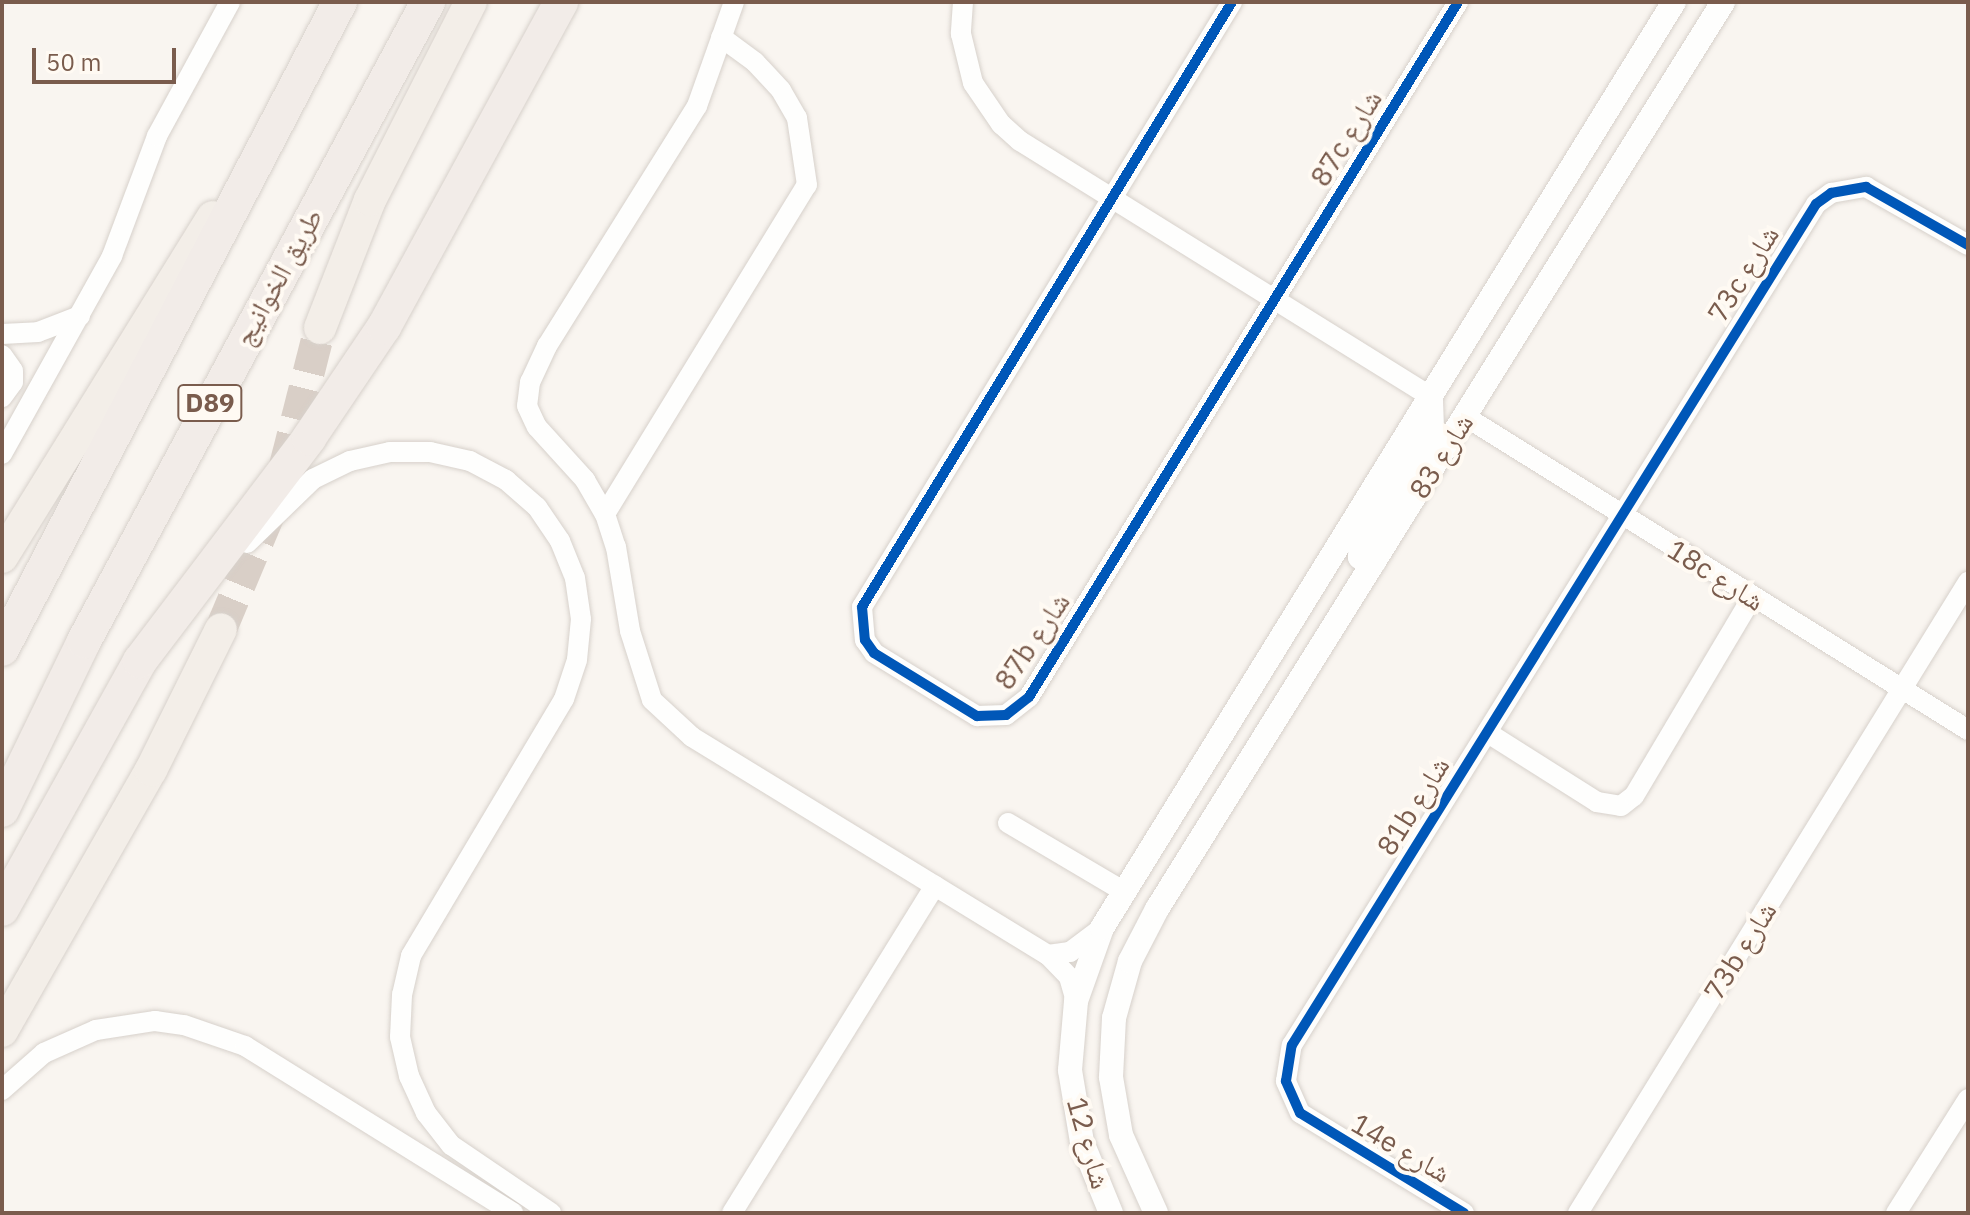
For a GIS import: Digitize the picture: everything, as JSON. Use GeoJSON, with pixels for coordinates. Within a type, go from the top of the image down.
{"type":"FeatureCollection","features":[{"type":"Feature","properties":{"kind":"highway","name":"D89"},"geometry":{"type":"LineString","coordinates":[[2,649],[340,2]]}},
{"type":"Feature","properties":{"kind":"highway","name":"طريق الخوانيج"},"geometry":{"type":"LineString","coordinates":[[2,810],[91,627],[428,2]]}},
{"type":"Feature","properties":{"kind":"highway"},"geometry":{"type":"LineString","coordinates":[[2,909],[98,728],[186,595],[309,438],[384,327],[561,2]]}},
{"type":"Feature","properties":{"kind":"main road"},"geometry":{"type":"LineString","coordinates":[[320,328],[370,200],[471,2]]}},
{"type":"Feature","properties":{"kind":"main road"},"geometry":{"type":"LineString","coordinates":[[2,557],[136,338],[269,135]]}},
{"type":"Feature","properties":{"kind":"main road"},"geometry":{"type":"LineString","coordinates":[[2,1031],[136,798],[221,629]]}},
{"type":"Feature","properties":{"kind":"street"},"geometry":{"type":"LineString","coordinates":[[2,454],[112,256],[157,136],[230,2]]}},
{"type":"Feature","properties":{"kind":"street"},"geometry":{"type":"LineString","coordinates":[[734,2],[697,106],[673,151],[547,346],[530,382],[527,406],[537,427],[585,480],[605,514],[616,547],[633,645],[652,700],[692,737],[1048,955],[1069,977],[1076,1001]]}},
{"type":"Feature","properties":{"kind":"street"},"geometry":{"type":"LineString","coordinates":[[963,2],[961,34],[973,83],[985,105],[1020,141],[1431,397],[1432,429],[1361,546],[1364,561],[1374,562]]}},
{"type":"Feature","properties":{"kind":"street"},"geometry":{"type":"LineString","coordinates":[[1113,199],[1232,2]]}},
{"type":"Feature","properties":{"kind":"street","name":"87c شارع"},"geometry":{"type":"LineString","coordinates":[[1275,299],[1458,2]]}},
{"type":"Feature","properties":{"kind":"street","name":"شارع 83"},"geometry":{"type":"LineString","coordinates":[[1123,891],[1674,2]]}},
{"type":"Feature","properties":{"kind":"street","name":"شارع 83"},"geometry":{"type":"LineString","coordinates":[[1157,909],[1723,2]]}},
{"type":"Feature","properties":{"kind":"street"},"geometry":{"type":"LineString","coordinates":[[605,514],[807,185],[797,118],[781,90],[721,37]]}},
{"type":"Feature","properties":{"kind":"street","name":"73c شارع"},"geometry":{"type":"LineString","coordinates":[[1620,515],[1824,199],[1848,187],[1866,187],[1968,245]]}},
{"type":"Feature","properties":{"kind":"street","name":"87b شارع"},"geometry":{"type":"LineString","coordinates":[[1113,199],[868,592],[863,632],[887,664],[977,716],[1006,715],[1019,708],[1275,299]]}},
{"type":"Feature","properties":{"kind":"street"},"geometry":{"type":"LineString","coordinates":[[2,334],[38,332],[80,316]]}},
{"type":"Feature","properties":{"kind":"street"},"geometry":{"type":"LineString","coordinates":[[2,355],[13,371],[13,382],[2,397]]}},
{"type":"Feature","properties":{"kind":"street","name":"18c شارع"},"geometry":{"type":"LineString","coordinates":[[1466,417],[1968,730]]}},
{"type":"Feature","properties":{"kind":"street"},"geometry":{"type":"LineString","coordinates":[[186,595],[313,479],[350,461],[390,452],[430,452],[470,461],[506,480],[537,507],[560,541],[575,578],[581,619],[577,660],[564,699],[411,956],[402,995],[400,1037],[420,1101],[451,1145],[551,1213]]}},
{"type":"Feature","properties":{"kind":"street","name":"81b شارع"},"geometry":{"type":"LineString","coordinates":[[1314,1125],[1300,1113],[1286,1081],[1292,1045],[1488,733],[1620,515]]}},
{"type":"Feature","properties":{"kind":"street"},"geometry":{"type":"LineString","coordinates":[[1903,689],[1968,582]]}},
{"type":"Feature","properties":{"kind":"street"},"geometry":{"type":"LineString","coordinates":[[1488,733],[1597,802],[1621,806],[1634,796],[1752,597]]}},
{"type":"Feature","properties":{"kind":"street","name":"73b شارع"},"geometry":{"type":"LineString","coordinates":[[1578,1213],[1903,689]]}},
{"type":"Feature","properties":{"kind":"street"},"geometry":{"type":"LineString","coordinates":[[1008,823],[1123,891]]}},
{"type":"Feature","properties":{"kind":"street"},"geometry":{"type":"LineString","coordinates":[[732,1213],[935,886]]}},
{"type":"Feature","properties":{"kind":"street","name":"شارع 12"},"geometry":{"type":"LineString","coordinates":[[1111,1213],[1076,1118],[1070,1047],[1076,1001],[1102,928],[1123,891]]}},
{"type":"Feature","properties":{"kind":"street","name":"شارع 12"},"geometry":{"type":"LineString","coordinates":[[1156,1213],[1121,1135],[1111,1048],[1130,961],[1157,909]]}},
{"type":"Feature","properties":{"kind":"street"},"geometry":{"type":"LineString","coordinates":[[1048,955],[1070,952],[1102,928]]}},
{"type":"Feature","properties":{"kind":"street"},"geometry":{"type":"LineString","coordinates":[[2,1090],[44,1053],[69,1039],[125,1024],[184,1025],[245,1046],[513,1213]]}},
{"type":"Feature","properties":{"kind":"street"},"geometry":{"type":"LineString","coordinates":[[1896,1213],[1968,1099]]}},
{"type":"Feature","properties":{"kind":"street","name":"14e شارع"},"geometry":{"type":"LineString","coordinates":[[1314,1125],[1464,1213]]}},
{"type":"Feature","properties":{"kind":"tunnel"},"geometry":{"type":"LineString","coordinates":[[285,466],[320,328]]}},
{"type":"Feature","properties":{"kind":"tunnel"},"geometry":{"type":"LineString","coordinates":[[221,629],[271,510]]}},
{"type":"Feature","properties":{"kind":"cycle path"},"geometry":{"type":"LineString","coordinates":[[1232,2],[862,607],[865,640],[874,653],[977,716],[1006,715],[1029,697],[1458,2]]}},
{"type":"Feature","properties":{"kind":"cycle path"},"geometry":{"type":"LineString","coordinates":[[1464,1213],[1300,1113],[1286,1081],[1292,1045],[1816,204],[1831,193],[1866,187],[1968,245]]}}]}
